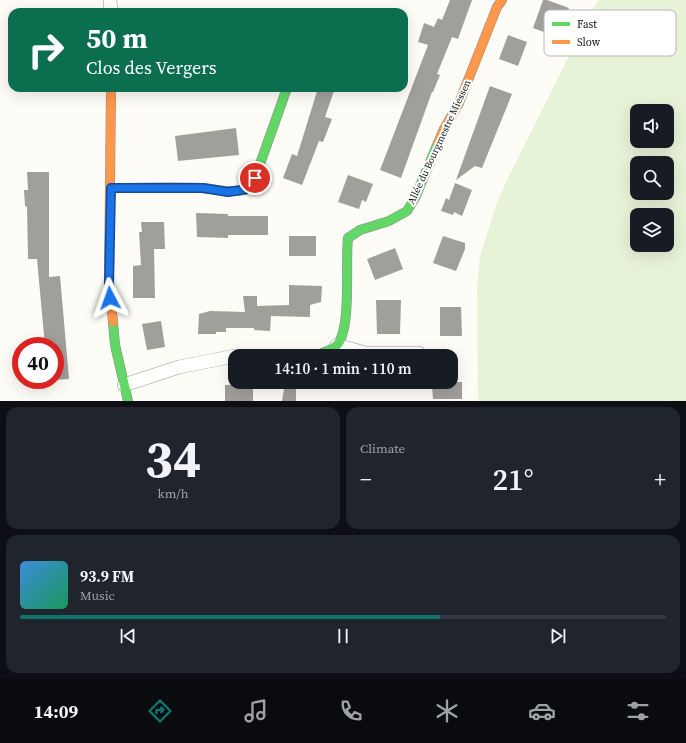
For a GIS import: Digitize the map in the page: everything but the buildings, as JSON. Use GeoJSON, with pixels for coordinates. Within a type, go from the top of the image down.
{"type":"FeatureCollection","features":[{"type":"Feature","properties":{"kind":"street","name":"Allée du Bourgmestre Miessen"},"geometry":{"type":"LineString","coordinates":[[337,346],[346,323],[348,308],[346,253],[348,238],[360,230],[389,221],[407,211],[415,198],[444,129],[459,104],[497,7],[502,0]]}},
{"type":"Feature","properties":{"kind":"street"},"geometry":{"type":"LineString","coordinates":[[111,92],[109,283],[115,346],[128,401]]}},
{"type":"Feature","properties":{"kind":"street"},"geometry":{"type":"LineString","coordinates":[[111,188],[203,188],[228,192],[243,191],[250,188],[258,172],[286,92]]}},
{"type":"Feature","properties":{"kind":"street"},"geometry":{"type":"LineString","coordinates":[[330,349],[337,346],[348,349]]}},
{"type":"Feature","properties":{"kind":"street"},"geometry":{"type":"LineString","coordinates":[[124,385],[179,367],[228,357]]}},
{"type":"Feature","properties":{"kind":"green space"},"geometry":{"type":"Polygon","coordinates":[[[599,0],[686,0],[686,401],[478,401],[477,285],[480,256],[497,202],[569,56],[676,56],[676,10],[593,10],[599,0]]]}},
{"type":"Feature","properties":{"kind":"traffic: fast"},"geometry":{"type":"LineString","coordinates":[[111,188],[201,188],[226,191],[238,191],[250,188],[255,178],[286,92]]}},
{"type":"Feature","properties":{"kind":"traffic: fast"},"geometry":{"type":"LineString","coordinates":[[332,349],[337,345],[342,337],[345,324],[348,238],[360,230],[389,221],[407,211],[415,198],[438,143]]}},
{"type":"Feature","properties":{"kind":"traffic: fast"},"geometry":{"type":"LineString","coordinates":[[113,322],[115,345],[128,401]]}},
{"type":"Feature","properties":{"kind":"traffic: slow"},"geometry":{"type":"LineString","coordinates":[[438,143],[459,103],[497,7],[502,0]]}},
{"type":"Feature","properties":{"kind":"traffic: slow"},"geometry":{"type":"LineString","coordinates":[[111,92],[109,283],[113,322]]}},
{"type":"Feature","properties":{"kind":"route"},"geometry":{"type":"LineString","coordinates":[[110,298],[111,188],[203,188],[228,192],[243,191],[250,188],[255,178]]}}]}
